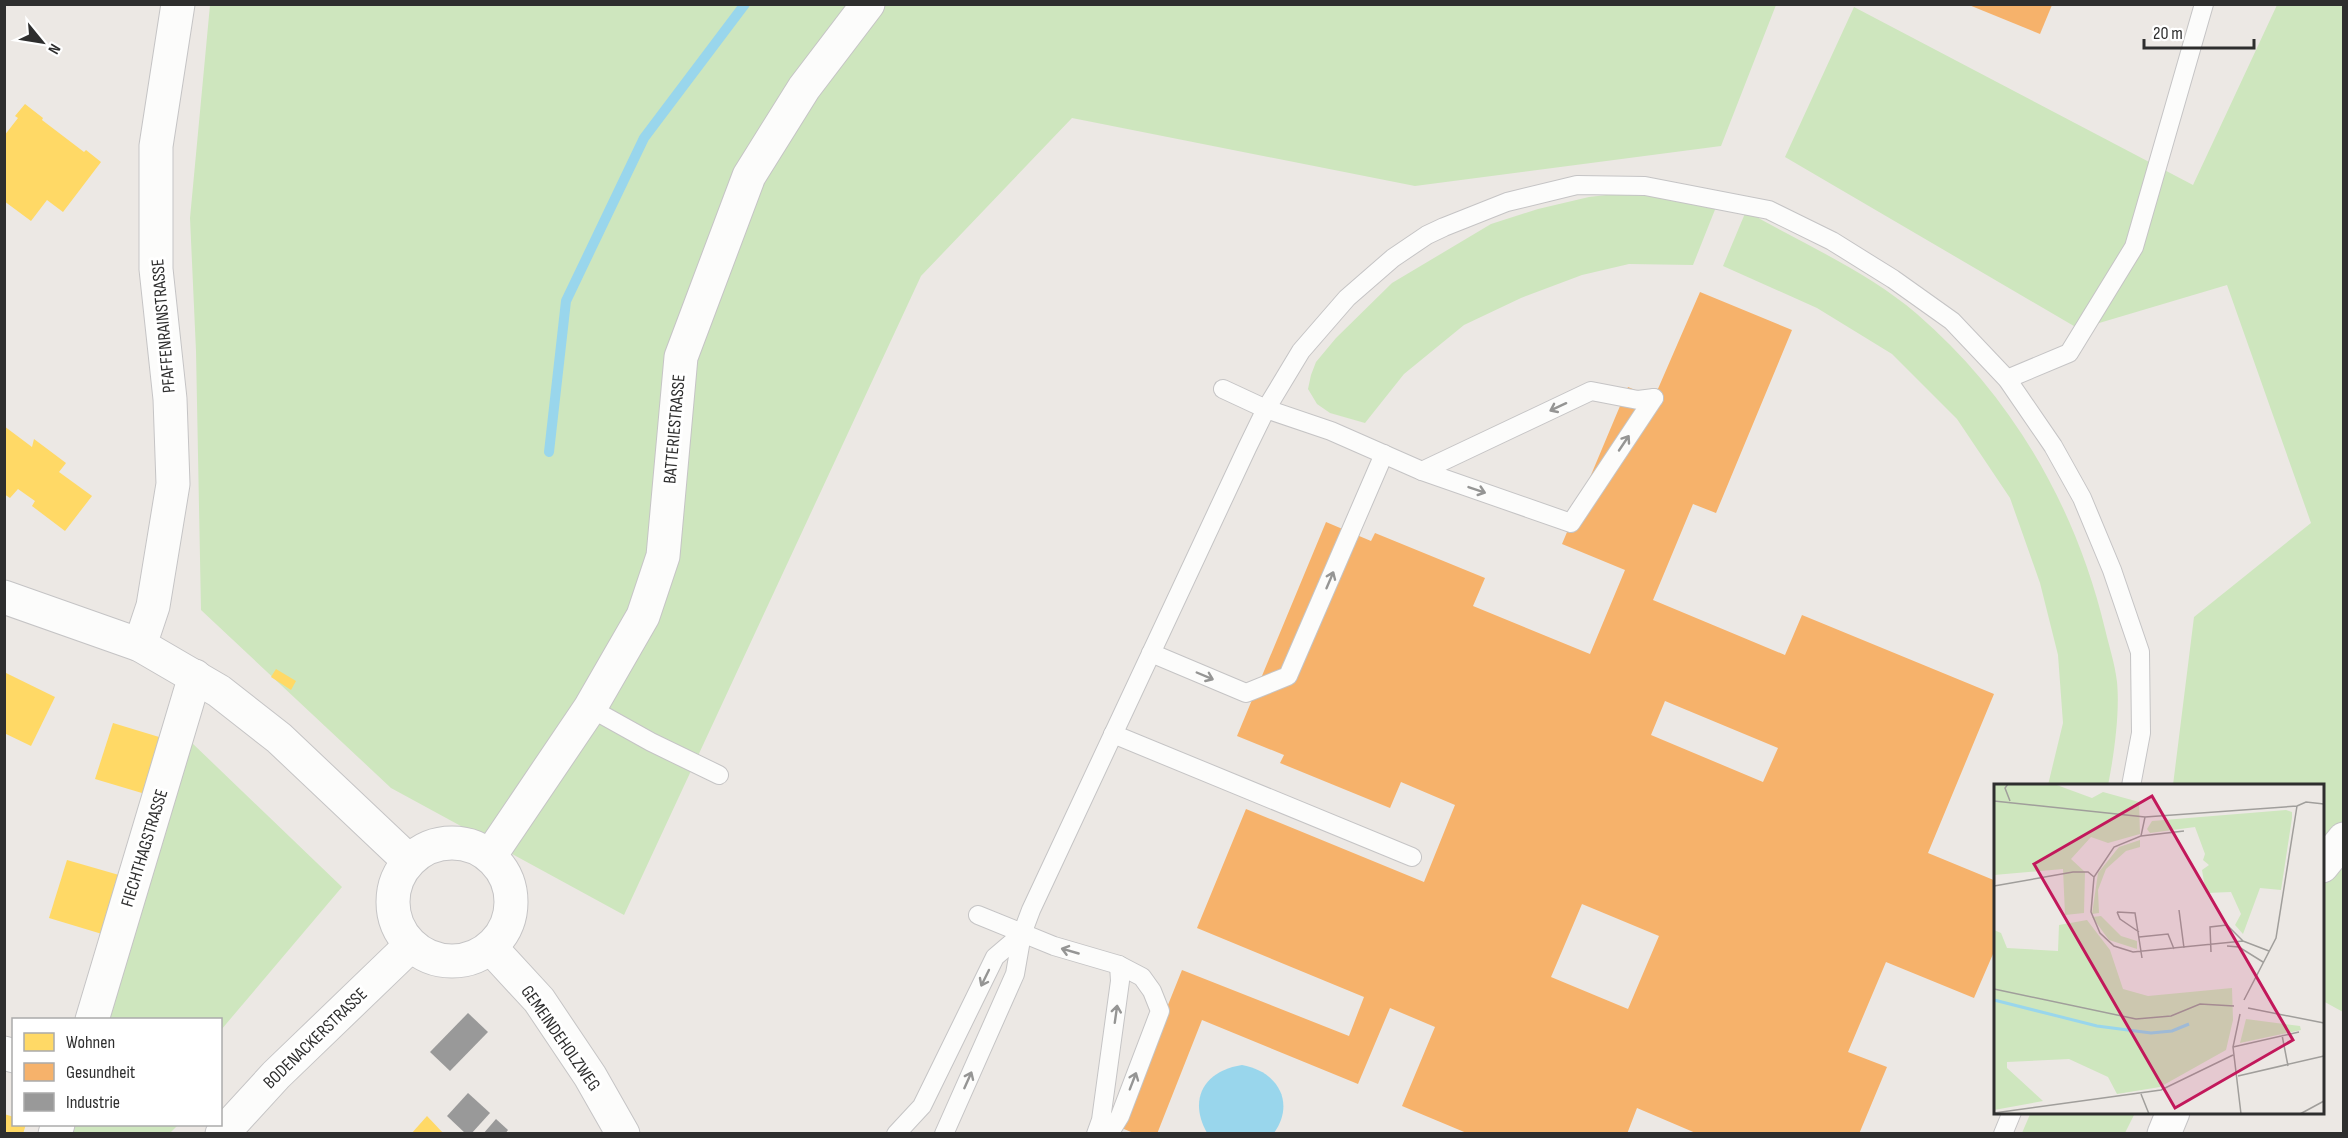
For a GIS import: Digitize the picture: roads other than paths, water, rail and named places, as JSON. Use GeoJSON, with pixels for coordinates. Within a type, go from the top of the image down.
{"type":"FeatureCollection","features":[{"type":"Feature","properties":{"kind":"street","name":"PFAFFENRAINSTRASSE"},"geometry":{"type":"LineString","coordinates":[[140,645],[153,606],[172,484],[170,399],[156,269],[156,146],[178,4]]}},
{"type":"Feature","properties":{"kind":"street","name":"BATTERIESTRASSE"},"geometry":{"type":"LineString","coordinates":[[490,856],[591,708],[643,616],[663,556],[681,357],[749,176],[804,88],[868,4]]}},
{"type":"Feature","properties":{"kind":"street"},"geometry":{"type":"LineString","coordinates":[[4,597],[140,645],[219,691],[279,738],[409,861]]}},
{"type":"Feature","properties":{"kind":"street","name":"FIECHTHAGSTRASSE"},"geometry":{"type":"LineString","coordinates":[[93,1018],[195,676]]}},
{"type":"Feature","properties":{"kind":"street"},"geometry":{"type":"LineString","coordinates":[[2324,863],[2343,839]]}},
{"type":"Feature","properties":{"kind":"street"},"geometry":{"type":"LineString","coordinates":[[440,844],[466,845],[490,856],[504,872],[511,891],[511,912],[504,932],[491,948],[476,957],[459,961],[442,961],[426,956],[411,945],[400,931],[394,913],[394,895],[399,877],[409,861],[423,850],[440,844]]}},
{"type":"Feature","properties":{"kind":"street","name":"BODENACKERSTRASSE"},"geometry":{"type":"LineString","coordinates":[[222,1134],[276,1075],[411,945]]}},
{"type":"Feature","properties":{"kind":"street","name":"GEMEINDEHOLZWEG"},"geometry":{"type":"LineString","coordinates":[[491,948],[539,1000],[590,1076],[623,1134]]}},
{"type":"Feature","properties":{"kind":"street"},"geometry":{"type":"LineString","coordinates":[[2164,1134],[2174,1114]]}},
{"type":"Feature","properties":{"kind":"lane"},"geometry":{"type":"LineString","coordinates":[[2007,379],[2069,353],[2134,247],[2204,4]]}},
{"type":"Feature","properties":{"kind":"lane"},"geometry":{"type":"LineString","coordinates":[[944,1134],[1015,974],[1022,934],[1113,734],[1266,409],[1301,351],[1347,298],[1393,258],[1427,235],[1507,202],[1577,185],[1646,186],[1769,210],[1832,241],[1952,321],[2007,379],[2053,446],[2082,498],[2112,570],[2140,652],[2141,733],[2131,784]]}},
{"type":"Feature","properties":{"kind":"lane"},"geometry":{"type":"LineString","coordinates":[[1223,388],[1266,409],[1331,431],[1422,471],[1571,523],[1654,398],[1638,400],[1592,391],[1422,471]]}},
{"type":"Feature","properties":{"kind":"lane"},"geometry":{"type":"LineString","coordinates":[[1151,653],[1246,693],[1288,676],[1384,454]]}},
{"type":"Feature","properties":{"kind":"lane"},"geometry":{"type":"LineString","coordinates":[[591,708],[651,742],[719,776]]}},
{"type":"Feature","properties":{"kind":"lane"},"geometry":{"type":"LineString","coordinates":[[1113,734],[1412,856]]}},
{"type":"Feature","properties":{"kind":"lane"},"geometry":{"type":"LineString","coordinates":[[978,915],[1054,946],[1119,965],[1142,976],[1152,991],[1160,1011],[1120,1116],[1109,1134]]}},
{"type":"Feature","properties":{"kind":"lane"},"geometry":{"type":"LineString","coordinates":[[896,1134],[922,1106],[995,957],[1022,934]]}},
{"type":"Feature","properties":{"kind":"lane"},"geometry":{"type":"LineString","coordinates":[[1096,1134],[1101,1120],[1120,981],[1119,965]]}},
{"type":"Feature","properties":{"kind":"lane"},"geometry":{"type":"LineString","coordinates":[[2003,1134],[2012,1114]]}},
{"type":"Feature","properties":{"kind":"water"},"geometry":{"type":"Polygon","coordinates":[[[1242,1065],[1265,1074],[1279,1090],[1283,1099],[1283,1110],[1274,1133],[1207,1133],[1201,1121],[1199,1109],[1203,1088],[1218,1073],[1242,1065]]]}},
{"type":"Feature","properties":{"kind":"waterway"},"geometry":{"type":"LineString","coordinates":[[549,452],[566,301],[644,138],[745,4]]}}]}
